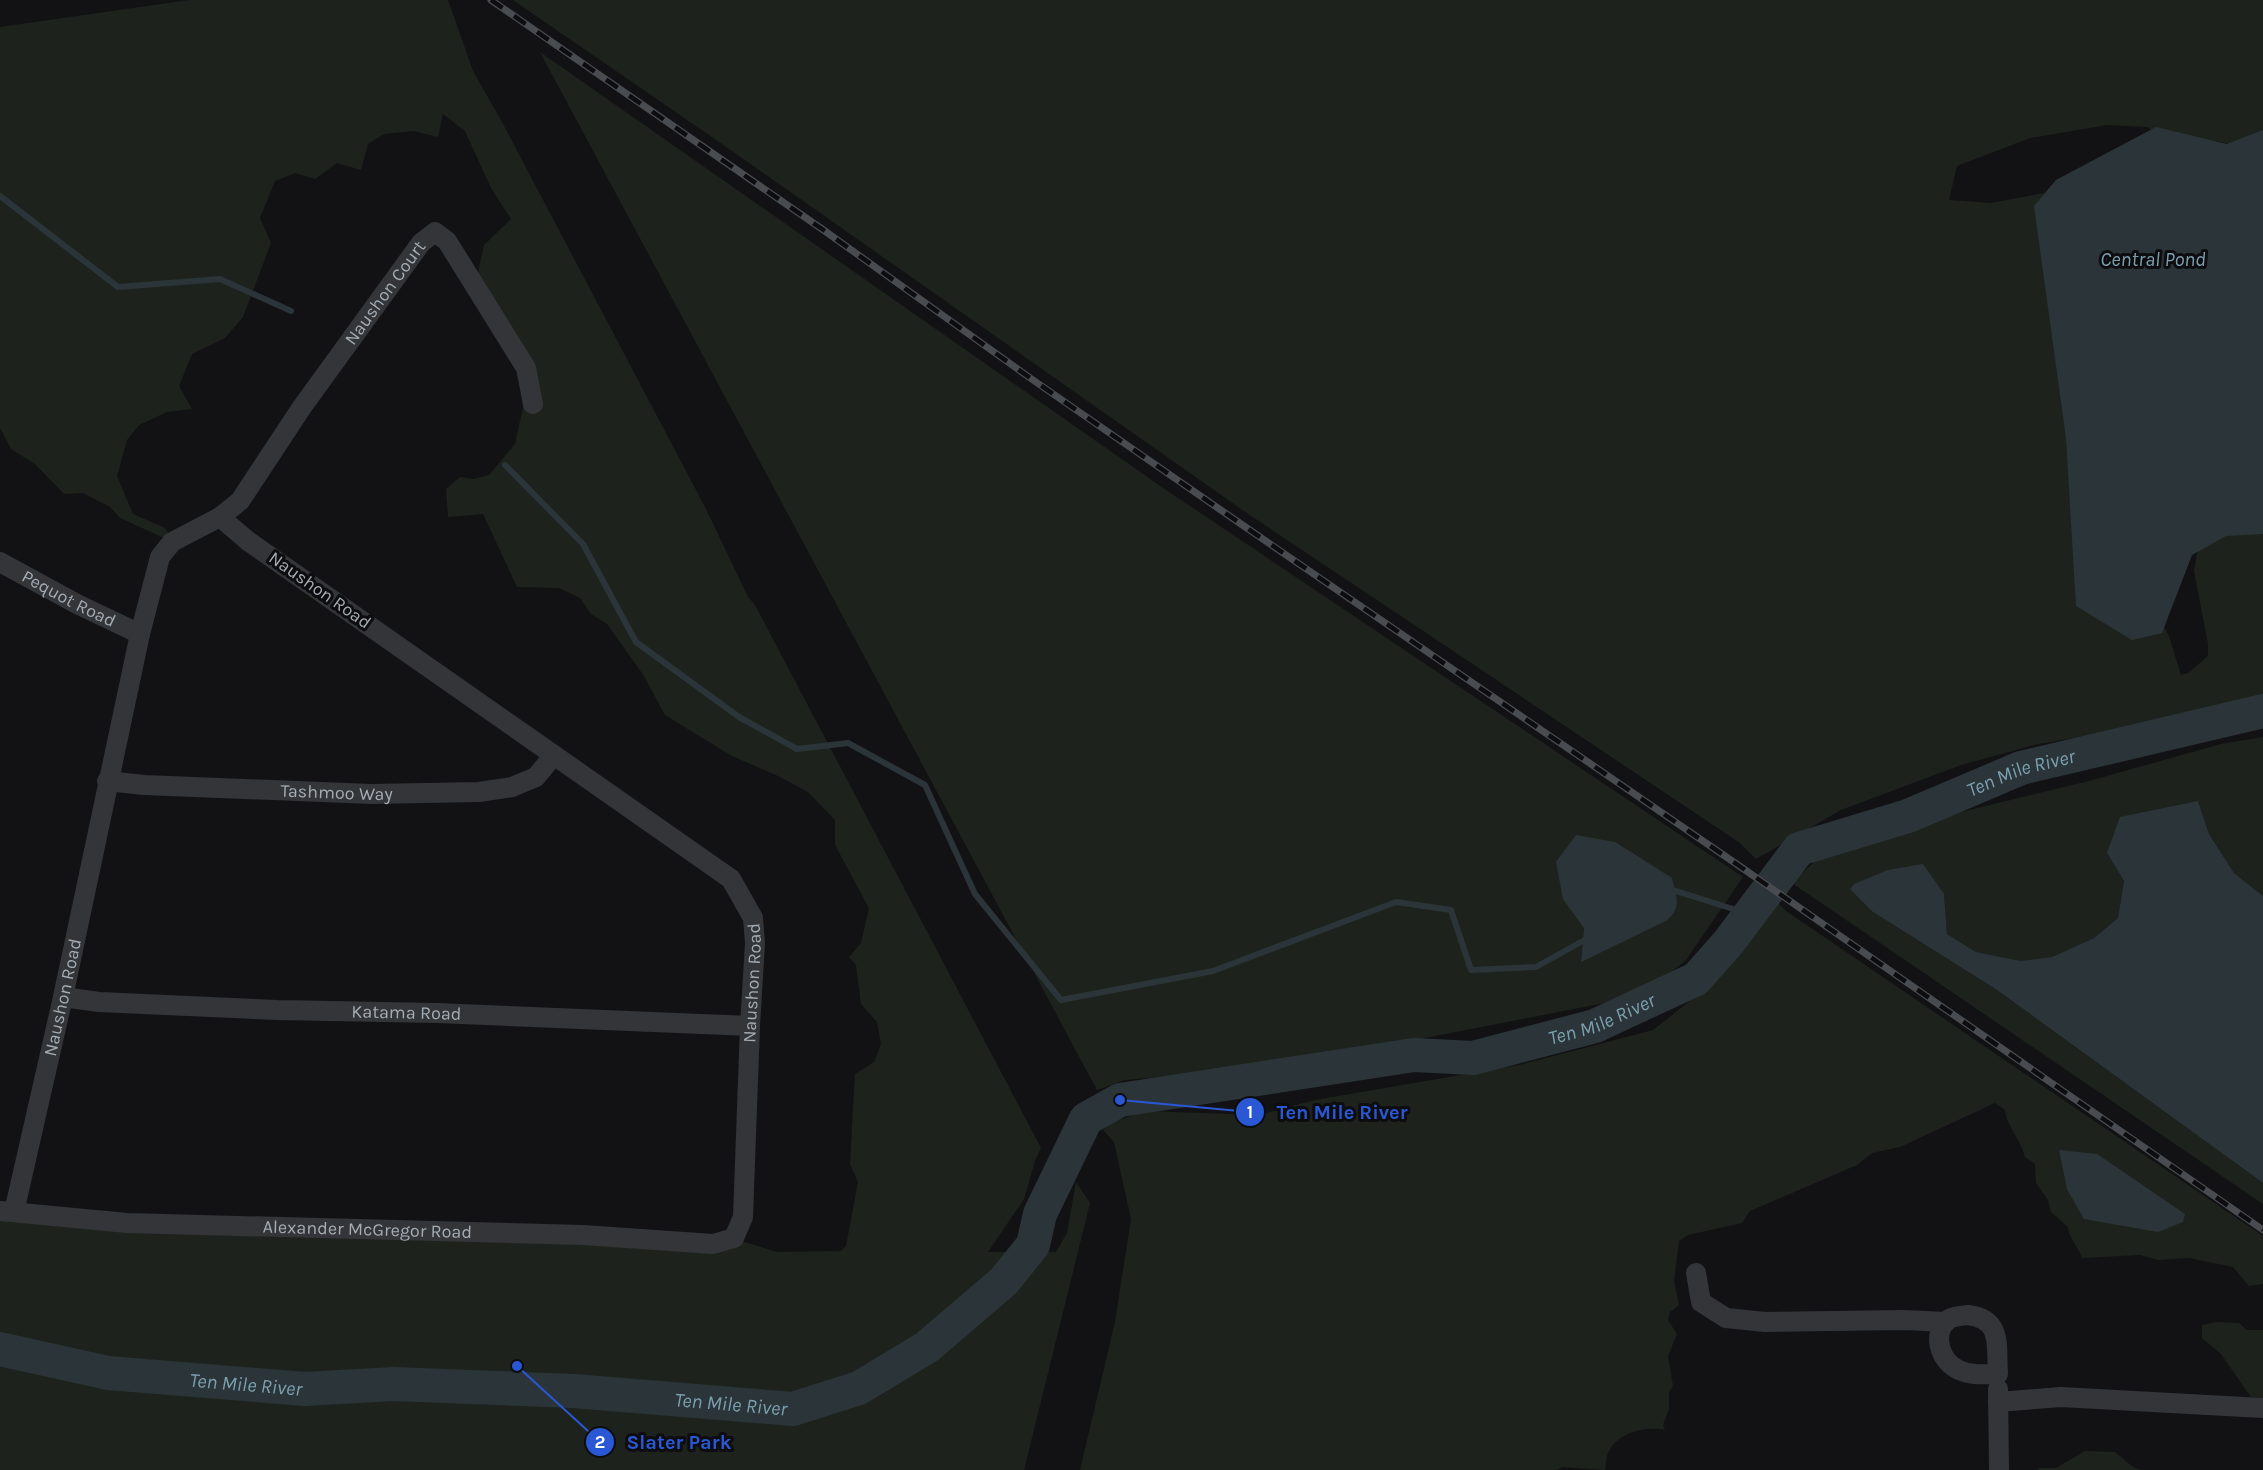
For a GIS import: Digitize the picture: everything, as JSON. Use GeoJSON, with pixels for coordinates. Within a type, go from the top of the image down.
{"type":"FeatureCollection","features":[{"type":"Feature","properties":{"kind":"street","name":"Naushon Court"},"geometry":{"type":"LineString","coordinates":[[220,517],[240,501],[346,344],[421,243],[435,231],[447,241],[526,368],[533,404]]}},
{"type":"Feature","properties":{"kind":"street","name":"Naushon Road"},"geometry":{"type":"LineString","coordinates":[[7,1211],[63,997],[107,781],[140,633],[160,557],[172,542],[220,517],[248,541],[731,879],[753,918],[755,943],[742,1217],[734,1238]]}},
{"type":"Feature","properties":{"kind":"street","name":"Pequot Road"},"geometry":{"type":"LineString","coordinates":[[0,562],[77,604],[140,633]]}},
{"type":"Feature","properties":{"kind":"street","name":"Tashmoo Way"},"geometry":{"type":"LineString","coordinates":[[107,781],[144,785],[371,794],[479,792],[512,787],[536,777],[554,755]]}},
{"type":"Feature","properties":{"kind":"street","name":"Katama Road"},"geometry":{"type":"LineString","coordinates":[[63,997],[99,1002],[278,1010],[437,1013],[750,1026]]}},
{"type":"Feature","properties":{"kind":"street","name":"Alexander McGregor Road"},"geometry":{"type":"LineString","coordinates":[[7,1211],[127,1223],[583,1235],[713,1244],[734,1238]]}},
{"type":"Feature","properties":{"kind":"street"},"geometry":{"type":"LineString","coordinates":[[1696,1273],[1701,1302],[1726,1318],[1765,1322],[1904,1320],[1946,1322],[1955,1317],[1968,1315],[1979,1316],[1987,1321],[1996,1332],[1999,1470]]}},
{"type":"Feature","properties":{"kind":"street"},"geometry":{"type":"LineString","coordinates":[[1946,1322],[1940,1339],[1944,1359],[1957,1370],[1971,1374],[1998,1374]]}},
{"type":"Feature","properties":{"kind":"street"},"geometry":{"type":"LineString","coordinates":[[1998,1402],[2061,1397],[2263,1408]]}},
{"type":"Feature","properties":{"kind":"shaded area"},"geometry":{"type":"Polygon","coordinates":[[[189,0],[448,0],[473,71],[706,509],[748,597],[755,605],[1041,1148],[1024,1199],[988,1252],[1056,1252],[1067,1233],[1076,1182],[1090,1203],[1024,1470],[0,1470],[0,1212],[741,1241],[777,1252],[841,1251],[846,1246],[858,1182],[850,1164],[855,1074],[874,1062],[881,1044],[877,1022],[861,1004],[856,965],[849,957],[861,943],[869,908],[835,845],[835,820],[808,792],[730,755],[665,715],[644,676],[607,624],[591,614],[580,598],[559,588],[517,587],[483,514],[448,517],[446,489],[460,477],[474,479],[489,475],[515,444],[523,407],[538,390],[477,277],[484,245],[511,219],[491,188],[465,131],[443,114],[438,137],[414,131],[384,134],[368,144],[361,170],[337,163],[315,179],[295,173],[275,181],[260,218],[271,243],[243,317],[225,338],[192,354],[179,386],[192,409],[167,412],[139,425],[127,440],[117,476],[133,514],[165,528],[175,543],[120,518],[110,507],[83,493],[64,494],[35,464],[11,449],[0,428],[0,27],[189,0]]]}},
{"type":"Feature","properties":{"kind":"shaded area"},"geometry":{"type":"Polygon","coordinates":[[[513,0],[2263,0],[2263,152],[2217,141],[2176,144],[2147,127],[2107,125],[2030,138],[1957,166],[1949,200],[1991,203],[2055,191],[2210,422],[2152,605],[2169,636],[2181,675],[2188,673],[2208,656],[2208,644],[2194,571],[2201,532],[2263,526],[2263,695],[2165,723],[2038,744],[1961,765],[1841,810],[1756,859],[1740,843],[1244,511],[725,146],[513,0]]]}},
{"type":"Feature","properties":{"kind":"shaded area"},"geometry":{"type":"Polygon","coordinates":[[[540,52],[1166,490],[1743,877],[1686,960],[1658,983],[1620,1000],[1281,1066],[1125,1080],[1097,1090],[540,52]],[[1666,921],[1584,928],[1581,961],[1666,921]]]}},
{"type":"Feature","properties":{"kind":"shaded area"},"geometry":{"type":"Polygon","coordinates":[[[2263,737],[2263,896],[2234,873],[2209,834],[2198,801],[2107,853],[2124,881],[2118,918],[2094,938],[2052,957],[2021,961],[1976,952],[1947,934],[1944,894],[1873,912],[1997,990],[2263,1183],[2263,1204],[1792,883],[1814,862],[1883,831],[2089,781],[2221,744],[2263,737]]]}},
{"type":"Feature","properties":{"kind":"shaded area"},"geometry":{"type":"Polygon","coordinates":[[[1777,902],[1786,911],[2263,1236],[2263,1284],[2249,1286],[2233,1267],[2189,1258],[2158,1260],[2140,1255],[2082,1258],[2068,1227],[2051,1212],[2048,1200],[2036,1183],[2035,1164],[2025,1157],[2005,1110],[1995,1103],[1900,1147],[1872,1153],[1857,1165],[1750,1211],[1742,1223],[1688,1235],[1679,1241],[1674,1281],[1679,1305],[1670,1312],[1668,1320],[1677,1334],[1668,1356],[1673,1386],[1669,1392],[1669,1409],[1663,1425],[1665,1430],[1642,1430],[1619,1439],[1608,1453],[1605,1470],[1562,1467],[1557,1470],[1080,1470],[1115,1322],[1131,1219],[1114,1142],[1103,1130],[1110,1123],[1146,1111],[1259,1115],[1315,1100],[1519,1065],[1653,1030],[1690,1001],[1735,959],[1777,902]]]}},
{"type":"Feature","properties":{"kind":"shaded area"},"geometry":{"type":"Polygon","coordinates":[[[2217,1322],[2239,1323],[2247,1330],[2263,1330],[2263,1398],[2251,1397],[2221,1354],[2202,1338],[2202,1325],[2217,1322]]]}},
{"type":"Feature","properties":{"kind":"shaded area"},"geometry":{"type":"Polygon","coordinates":[[[2085,1451],[2115,1452],[2140,1470],[2038,1470],[2039,1468],[2056,1468],[2085,1451]]]}},
{"type":"Feature","properties":{"kind":"water","name":"Central Pond"},"geometry":{"type":"Polygon","coordinates":[[[2156,127],[2227,144],[2263,130],[2263,534],[2226,536],[2192,555],[2162,633],[2132,640],[2076,606],[2066,438],[2034,206],[2056,180],[2156,127]]]}},
{"type":"Feature","properties":{"kind":"water"},"geometry":{"type":"Polygon","coordinates":[[[2198,801],[2209,834],[2234,873],[2263,896],[2263,1183],[1997,990],[1873,912],[1850,889],[1854,884],[1888,870],[1923,864],[1944,894],[1947,934],[1976,952],[2021,961],[2052,957],[2094,938],[2118,918],[2124,881],[2107,853],[2120,817],[2198,801]]]}},
{"type":"Feature","properties":{"kind":"water"},"geometry":{"type":"Polygon","coordinates":[[[1576,835],[1615,842],[1672,878],[1677,901],[1675,911],[1666,921],[1581,962],[1584,928],[1563,899],[1556,862],[1576,835]]]}},
{"type":"Feature","properties":{"kind":"water"},"geometry":{"type":"Polygon","coordinates":[[[2059,1150],[2097,1154],[2185,1214],[2183,1222],[2158,1232],[2084,1219],[2067,1189],[2059,1150]]]}},
{"type":"Feature","properties":{"kind":"waterway"},"geometry":{"type":"LineString","coordinates":[[0,196],[118,287],[220,279],[291,311]]}},
{"type":"Feature","properties":{"kind":"waterway"},"geometry":{"type":"LineString","coordinates":[[505,465],[583,544],[636,642],[739,717],[797,749],[848,743],[925,785],[975,894],[1061,1000],[1213,971],[1396,902],[1451,910],[1471,970],[1536,967],[1590,937]]}},
{"type":"Feature","properties":{"kind":"waterway","name":"Ten Mile River"},"geometry":{"type":"LineString","coordinates":[[0,1349],[108,1373],[305,1389],[393,1384],[574,1391],[793,1409],[859,1388],[927,1347],[1004,1281],[1033,1245],[1040,1214],[1086,1119],[1120,1100],[1414,1055],[1473,1058],[1595,1026],[1696,979],[1728,943],[1799,849],[1908,816],[2021,768],[2263,711]]}},
{"type":"Feature","properties":{"kind":"waterway"},"geometry":{"type":"LineString","coordinates":[[1669,892],[1673,890],[1749,914]]}},
{"type":"Feature","properties":{"kind":"railway"},"geometry":{"type":"LineString","coordinates":[[491,0],[822,229],[1033,380],[1738,865],[2263,1230]]}},
{"type":"Feature","properties":{"kind":"place","name":"Ten Mile River"},"geometry":{"type":"Point","coordinates":[1120,1100]}},
{"type":"Feature","properties":{"kind":"place","name":"Slater Park"},"geometry":{"type":"Point","coordinates":[517,1366]}}]}
